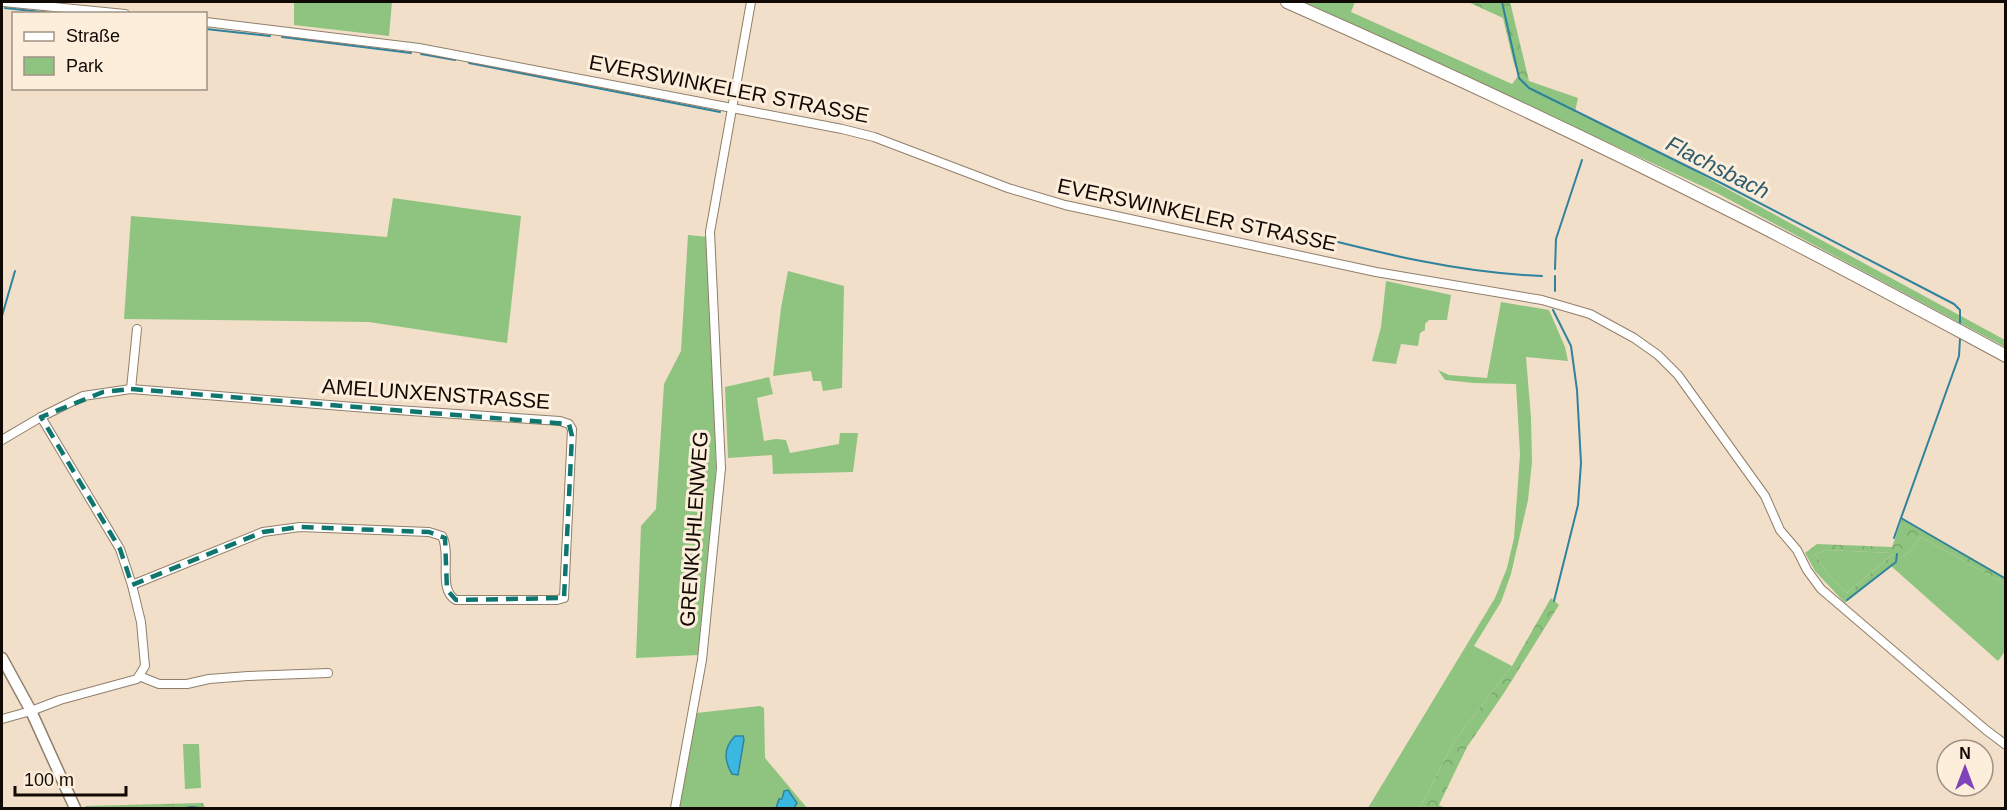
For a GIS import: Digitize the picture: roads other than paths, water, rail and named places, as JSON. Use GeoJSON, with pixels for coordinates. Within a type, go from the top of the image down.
{"type":"FeatureCollection","features":[{"type":"Feature","properties":{"kind":"main road"},"geometry":{"type":"LineString","coordinates":[[1287,2],[1507,101],[1631,161],[1874,285],[2006,356]]}},
{"type":"Feature","properties":{"kind":"street"},"geometry":{"type":"LineString","coordinates":[[3,2],[105,12]]}},
{"type":"Feature","properties":{"kind":"street","name":"GRENKUHLENWEG"},"geometry":{"type":"LineString","coordinates":[[675,808],[702,660],[721,468],[710,232],[751,2]]}},
{"type":"Feature","properties":{"kind":"street","name":"EVERSWINKELER STRASSE"},"geometry":{"type":"LineString","coordinates":[[207,22],[419,48],[874,136],[1008,188],[1065,205],[1376,272],[1542,300],[1590,314],[1634,338],[1658,355],[1678,375],[1765,496],[1780,530],[1797,550],[1807,570],[1821,589],[2006,745]]}},
{"type":"Feature","properties":{"kind":"street"},"geometry":{"type":"LineString","coordinates":[[131,389],[137,329]]}},
{"type":"Feature","properties":{"kind":"street","name":"AMELUNXENSTRASSE"},"geometry":{"type":"LineString","coordinates":[[2,440],[83,396],[131,389],[560,421],[569,424],[572,429],[564,598],[456,600],[447,590],[445,542],[442,536],[300,527],[263,532],[132,585]]}},
{"type":"Feature","properties":{"kind":"street"},"geometry":{"type":"LineString","coordinates":[[2,719],[137,679],[145,666],[141,622],[120,549],[41,417]]}},
{"type":"Feature","properties":{"kind":"street"},"geometry":{"type":"LineString","coordinates":[[2,658],[31,711],[75,808]]}},
{"type":"Feature","properties":{"kind":"street"},"geometry":{"type":"LineString","coordinates":[[139,676],[159,684],[187,684],[248,676],[328,673]]}},
{"type":"Feature","properties":{"kind":"water"},"geometry":{"type":"Polygon","coordinates":[[[735,736],[743,736],[744,739],[738,775],[732,774],[726,759],[728,745],[735,736]]]}},
{"type":"Feature","properties":{"kind":"water"},"geometry":{"type":"Polygon","coordinates":[[[788,790],[797,803],[794,808],[776,808],[784,791],[788,790]]]}},
{"type":"Feature","properties":{"kind":"waterway","name":"Flachsbach"},"geometry":{"type":"LineString","coordinates":[[1502,2],[1519,78],[1529,88],[1721,183],[1954,304],[1960,310],[1960,325]]}},
{"type":"Feature","properties":{"kind":"waterway"},"geometry":{"type":"LineString","coordinates":[[5,8],[42,12]]}},
{"type":"Feature","properties":{"kind":"waterway"},"geometry":{"type":"LineString","coordinates":[[207,29],[270,36]]}},
{"type":"Feature","properties":{"kind":"waterway"},"geometry":{"type":"LineString","coordinates":[[282,37],[411,53]]}},
{"type":"Feature","properties":{"kind":"waterway"},"geometry":{"type":"LineString","coordinates":[[2,41],[2,52]]}},
{"type":"Feature","properties":{"kind":"waterway"},"geometry":{"type":"LineString","coordinates":[[421,54],[455,60]]}},
{"type":"Feature","properties":{"kind":"waterway"},"geometry":{"type":"LineString","coordinates":[[469,63],[720,112]]}},
{"type":"Feature","properties":{"kind":"waterway"},"geometry":{"type":"LineString","coordinates":[[1555,269],[1556,239],[1582,160]]}},
{"type":"Feature","properties":{"kind":"waterway"},"geometry":{"type":"LineString","coordinates":[[1294,231],[1386,254],[1448,266],[1542,276]]}},
{"type":"Feature","properties":{"kind":"waterway"},"geometry":{"type":"LineString","coordinates":[[2,316],[15,271]]}},
{"type":"Feature","properties":{"kind":"waterway"},"geometry":{"type":"LineString","coordinates":[[1555,276],[1555,291]]}},
{"type":"Feature","properties":{"kind":"waterway"},"geometry":{"type":"LineString","coordinates":[[1553,310],[1571,346],[1577,390],[1581,463],[1578,505],[1554,601]]}},
{"type":"Feature","properties":{"kind":"waterway","name":"Flachsbach"},"geometry":{"type":"LineString","coordinates":[[1960,339],[1959,356],[1901,518],[2006,579]]}},
{"type":"Feature","properties":{"kind":"waterway"},"geometry":{"type":"LineString","coordinates":[[1894,538],[1901,518]]}},
{"type":"Feature","properties":{"kind":"waterway"},"geometry":{"type":"LineString","coordinates":[[1847,600],[1896,562],[1897,554]]}},
{"type":"Feature","properties":{"kind":"waterway"},"geometry":{"type":"LineString","coordinates":[[185,808],[200,808]]}}]}
